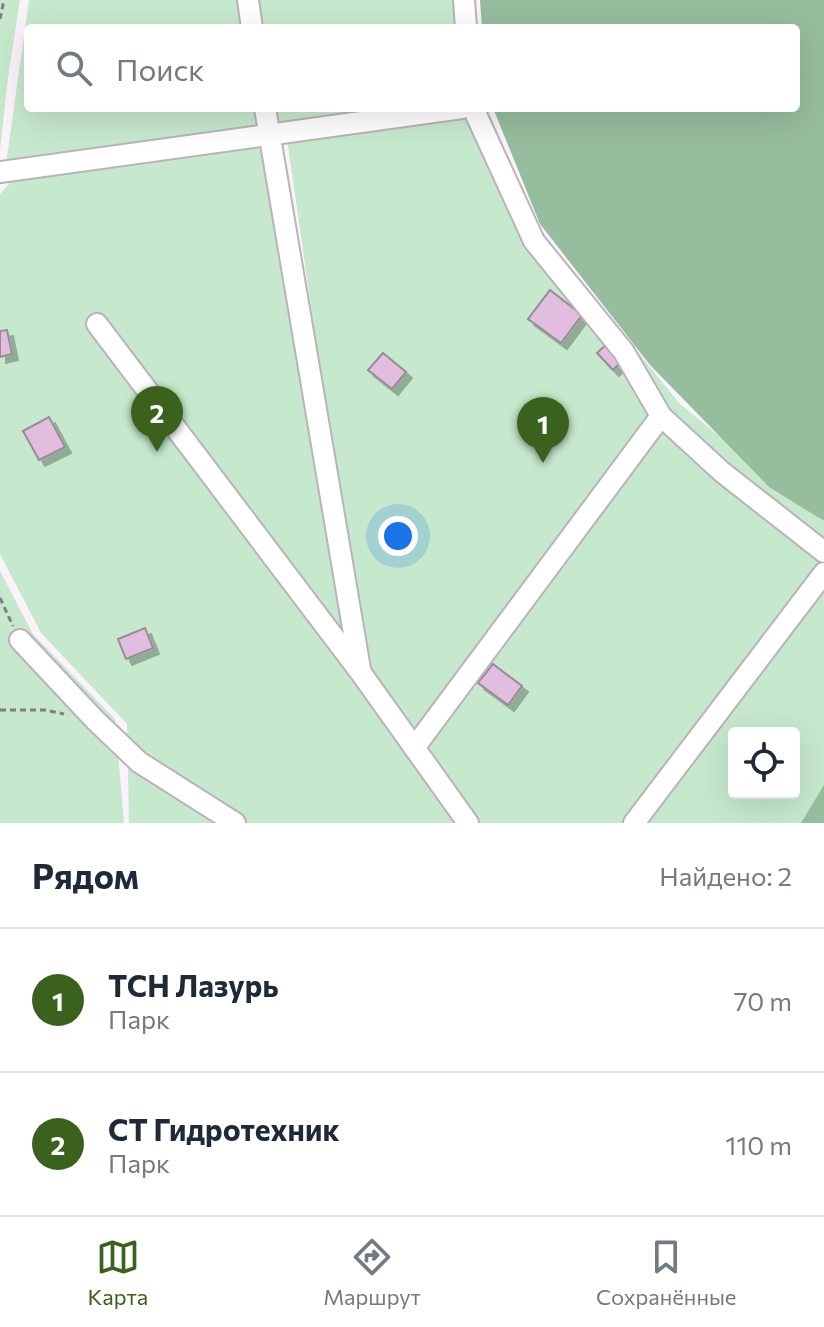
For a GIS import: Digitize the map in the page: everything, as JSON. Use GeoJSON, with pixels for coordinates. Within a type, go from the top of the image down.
{"type":"FeatureCollection","features":[{"type":"Feature","properties":{"kind":"street"},"geometry":{"type":"LineString","coordinates":[[248,0],[251,24]]}},
{"type":"Feature","properties":{"kind":"street"},"geometry":{"type":"LineString","coordinates":[[464,0],[466,24]]}},
{"type":"Feature","properties":{"kind":"street"},"geometry":{"type":"LineString","coordinates":[[266,112],[361,673]]}},
{"type":"Feature","properties":{"kind":"street"},"geometry":{"type":"LineString","coordinates":[[0,172],[433,112]]}},
{"type":"Feature","properties":{"kind":"street"},"geometry":{"type":"LineString","coordinates":[[475,112],[534,241],[624,352],[661,416],[722,472],[824,552]]}},
{"type":"Feature","properties":{"kind":"street"},"geometry":{"type":"LineString","coordinates":[[97,324],[361,673],[468,823]]}},
{"type":"Feature","properties":{"kind":"street"},"geometry":{"type":"LineString","coordinates":[[414,748],[661,416]]}},
{"type":"Feature","properties":{"kind":"street"},"geometry":{"type":"LineString","coordinates":[[634,823],[824,573]]}},
{"type":"Feature","properties":{"kind":"street"},"geometry":{"type":"LineString","coordinates":[[20,640],[139,762],[235,823]]}},
{"type":"Feature","properties":{"kind":"path"},"geometry":{"type":"LineString","coordinates":[[0,19],[4,0]]}},
{"type":"Feature","properties":{"kind":"path"},"geometry":{"type":"LineString","coordinates":[[0,598],[20,640]]}},
{"type":"Feature","properties":{"kind":"path"},"geometry":{"type":"LineString","coordinates":[[0,710],[45,710],[95,720]]}},
{"type":"Feature","properties":{"kind":"green space"},"geometry":{"type":"Polygon","coordinates":[[[0,0],[20,0],[0,150],[0,0]]]}},
{"type":"Feature","properties":{"kind":"green space"},"geometry":{"type":"Polygon","coordinates":[[[29,0],[475,0],[478,24],[26,24],[29,0]]]}},
{"type":"Feature","properties":{"kind":"green space"},"geometry":{"type":"Polygon","coordinates":[[[480,0],[824,0],[824,521],[769,487],[650,365],[540,224],[495,112],[800,112],[800,24],[482,24],[480,0]]]}},
{"type":"Feature","properties":{"kind":"green space"},"geometry":{"type":"Polygon","coordinates":[[[24,36],[24,112],[489,112],[541,233],[680,404],[824,522],[824,819],[821,823],[455,823],[366,690],[285,125],[6,164],[24,36]]]}},
{"type":"Feature","properties":{"kind":"green space"},"geometry":{"type":"Polygon","coordinates":[[[280,143],[355,679],[454,823],[129,823],[127,724],[41,633],[0,554],[0,194],[14,178],[280,143]]]}},
{"type":"Feature","properties":{"kind":"green space"},"geometry":{"type":"Polygon","coordinates":[[[0,571],[33,634],[115,719],[124,823],[0,823],[0,571]]]}},
{"type":"Feature","properties":{"kind":"green space"},"geometry":{"type":"Polygon","coordinates":[[[824,785],[824,823],[801,823],[824,785]]]}},
{"type":"Feature","properties":{"kind":"building"},"geometry":{"type":"Polygon","coordinates":[[[550,290],[582,315],[561,343],[528,319],[550,290]]]}},
{"type":"Feature","properties":{"kind":"building"},"geometry":{"type":"Polygon","coordinates":[[[7,330],[12,354],[0,357],[0,331],[7,330]]]}},
{"type":"Feature","properties":{"kind":"building"},"geometry":{"type":"Polygon","coordinates":[[[608,343],[624,359],[613,370],[597,353],[608,343]]]}},
{"type":"Feature","properties":{"kind":"building"},"geometry":{"type":"Polygon","coordinates":[[[383,353],[406,372],[392,389],[368,370],[383,353]]]}},
{"type":"Feature","properties":{"kind":"building"},"geometry":{"type":"Polygon","coordinates":[[[49,417],[65,447],[39,460],[23,431],[49,417]]]}},
{"type":"Feature","properties":{"kind":"building"},"geometry":{"type":"Polygon","coordinates":[[[145,628],[153,648],[126,659],[118,639],[145,628]]]}},
{"type":"Feature","properties":{"kind":"building"},"geometry":{"type":"Polygon","coordinates":[[[493,664],[522,686],[508,705],[478,683],[493,664]]]}},
{"type":"Feature","properties":{"kind":"place","name":"СТ Гидротехник"},"geometry":{"type":"Point","coordinates":[157,452]}},
{"type":"Feature","properties":{"kind":"place","name":"ТСН Лазурь"},"geometry":{"type":"Point","coordinates":[543,463]}}]}
